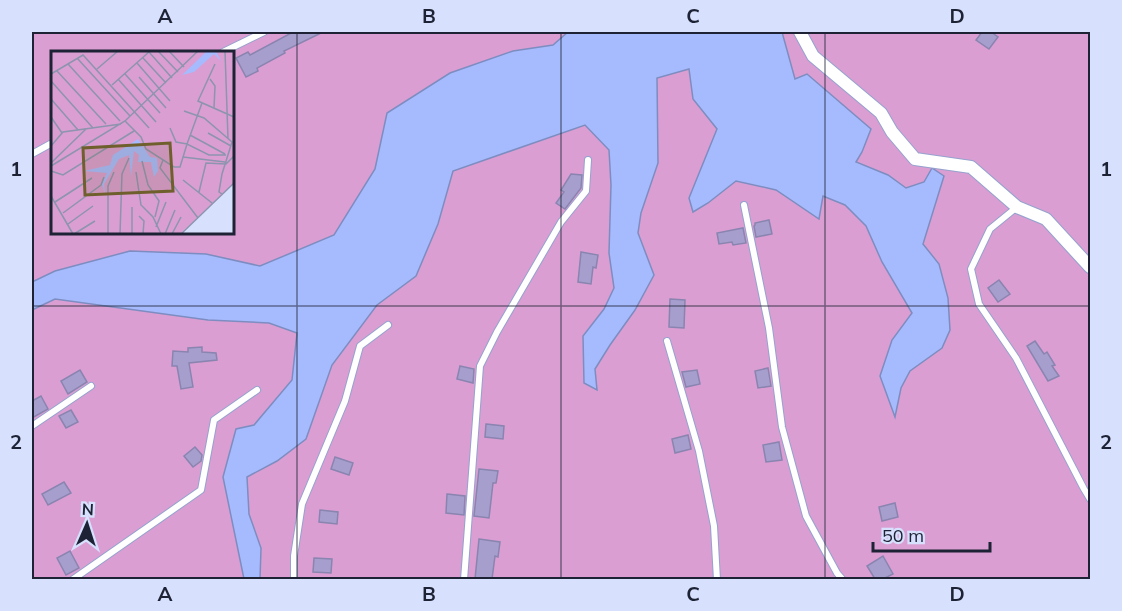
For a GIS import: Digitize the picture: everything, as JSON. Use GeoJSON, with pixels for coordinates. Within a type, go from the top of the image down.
{"type":"FeatureCollection","features":[{"type":"Feature","properties":{"kind":"street"},"geometry":{"type":"LineString","coordinates":[[800,32],[813,56],[880,113],[892,132],[915,159],[971,167],[1017,207],[1046,219],[1090,267]]}},
{"type":"Feature","properties":{"kind":"lane"},"geometry":{"type":"LineString","coordinates":[[225,51],[264,32]]}},
{"type":"Feature","properties":{"kind":"lane"},"geometry":{"type":"LineString","coordinates":[[32,154],[51,143]]}},
{"type":"Feature","properties":{"kind":"lane"},"geometry":{"type":"LineString","coordinates":[[464,579],[480,366],[497,332],[561,222],[586,191],[588,160]]}},
{"type":"Feature","properties":{"kind":"lane"},"geometry":{"type":"LineString","coordinates":[[744,205],[769,328],[782,427],[806,516],[837,573],[843,579]]}},
{"type":"Feature","properties":{"kind":"lane"},"geometry":{"type":"LineString","coordinates":[[1017,207],[990,229],[971,269],[979,304],[1016,358],[1090,500]]}},
{"type":"Feature","properties":{"kind":"lane"},"geometry":{"type":"LineString","coordinates":[[294,579],[294,556],[302,504],[345,401],[360,346],[388,325]]}},
{"type":"Feature","properties":{"kind":"lane"},"geometry":{"type":"LineString","coordinates":[[667,341],[701,461],[714,526],[717,579]]}},
{"type":"Feature","properties":{"kind":"lane"},"geometry":{"type":"LineString","coordinates":[[32,426],[92,386]]}},
{"type":"Feature","properties":{"kind":"lane"},"geometry":{"type":"LineString","coordinates":[[72,579],[201,490],[214,420],[257,390]]}},
{"type":"Feature","properties":{"kind":"shaded area"},"geometry":{"type":"Polygon","coordinates":[[[32,32],[1090,32],[1090,579],[32,579],[32,32]]]}},
{"type":"Feature","properties":{"kind":"water"},"geometry":{"type":"Polygon","coordinates":[[[568,32],[782,32],[795,79],[807,74],[871,129],[856,162],[888,175],[906,188],[924,182],[932,168],[944,176],[923,244],[939,264],[948,298],[950,330],[942,348],[910,371],[901,388],[895,417],[880,376],[892,340],[912,313],[882,262],[866,226],[845,205],[823,196],[819,219],[776,190],[736,181],[693,212],[689,198],[717,129],[693,99],[689,69],[657,78],[658,163],[641,213],[638,233],[654,275],[635,310],[595,369],[597,390],[584,383],[583,336],[604,309],[614,288],[609,253],[611,185],[609,150],[585,125],[453,171],[438,224],[416,276],[377,305],[332,365],[306,439],[277,461],[247,477],[249,514],[261,548],[260,579],[244,579],[223,477],[236,429],[254,425],[292,380],[297,333],[269,323],[208,320],[55,299],[32,310],[32,282],[55,271],[130,251],[206,254],[260,266],[334,235],[375,169],[387,113],[450,73],[513,51],[553,45],[568,32]]]}},
{"type":"Feature","properties":{"kind":"building"},"geometry":{"type":"Polygon","coordinates":[[[293,32],[323,32],[284,51],[285,53],[257,68],[258,71],[246,77],[236,58],[248,52],[250,55],[293,32]]]}},
{"type":"Feature","properties":{"kind":"building"},"geometry":{"type":"Polygon","coordinates":[[[982,32],[991,32],[998,37],[989,49],[976,40],[982,32]]]}},
{"type":"Feature","properties":{"kind":"building"},"geometry":{"type":"Polygon","coordinates":[[[571,174],[582,175],[581,188],[565,209],[556,203],[564,192],[561,190],[571,174]]]}},
{"type":"Feature","properties":{"kind":"building"},"geometry":{"type":"Polygon","coordinates":[[[769,220],[772,234],[756,237],[755,223],[769,220]]]}},
{"type":"Feature","properties":{"kind":"building"},"geometry":{"type":"Polygon","coordinates":[[[743,228],[746,243],[719,244],[717,233],[743,228]]]}},
{"type":"Feature","properties":{"kind":"building"},"geometry":{"type":"Polygon","coordinates":[[[581,252],[598,255],[596,268],[593,267],[591,284],[578,282],[581,252]]]}},
{"type":"Feature","properties":{"kind":"building"},"geometry":{"type":"Polygon","coordinates":[[[999,280],[1010,294],[998,302],[988,288],[999,280]]]}},
{"type":"Feature","properties":{"kind":"building"},"geometry":{"type":"Polygon","coordinates":[[[670,299],[685,300],[684,328],[669,327],[670,299]]]}},
{"type":"Feature","properties":{"kind":"building"},"geometry":{"type":"Polygon","coordinates":[[[1035,341],[1044,354],[1047,352],[1059,376],[1048,381],[1027,346],[1035,341]]]}},
{"type":"Feature","properties":{"kind":"building"},"geometry":{"type":"Polygon","coordinates":[[[202,347],[202,352],[216,353],[217,360],[189,363],[193,387],[181,389],[177,366],[172,366],[173,351],[188,352],[188,348],[202,347]]]}},
{"type":"Feature","properties":{"kind":"building"},"geometry":{"type":"Polygon","coordinates":[[[460,366],[474,369],[473,383],[457,379],[460,366]]]}},
{"type":"Feature","properties":{"kind":"building"},"geometry":{"type":"Polygon","coordinates":[[[768,368],[771,386],[758,388],[755,371],[768,368]]]}},
{"type":"Feature","properties":{"kind":"building"},"geometry":{"type":"Polygon","coordinates":[[[80,370],[87,382],[68,394],[61,381],[80,370]]]}},
{"type":"Feature","properties":{"kind":"building"},"geometry":{"type":"Polygon","coordinates":[[[697,370],[700,384],[686,387],[682,372],[697,370]]]}},
{"type":"Feature","properties":{"kind":"building"},"geometry":{"type":"Polygon","coordinates":[[[41,396],[48,409],[32,418],[32,401],[41,396]]]}},
{"type":"Feature","properties":{"kind":"building"},"geometry":{"type":"Polygon","coordinates":[[[71,410],[78,422],[66,428],[59,416],[71,410]]]}},
{"type":"Feature","properties":{"kind":"building"},"geometry":{"type":"Polygon","coordinates":[[[486,424],[504,426],[503,439],[485,437],[486,424]]]}},
{"type":"Feature","properties":{"kind":"building"},"geometry":{"type":"Polygon","coordinates":[[[688,435],[691,449],[675,453],[672,439],[688,435]]]}},
{"type":"Feature","properties":{"kind":"building"},"geometry":{"type":"Polygon","coordinates":[[[779,442],[782,460],[766,462],[763,445],[779,442]]]}},
{"type":"Feature","properties":{"kind":"building"},"geometry":{"type":"Polygon","coordinates":[[[195,447],[202,455],[201,461],[193,467],[184,456],[195,447]]]}},
{"type":"Feature","properties":{"kind":"building"},"geometry":{"type":"Polygon","coordinates":[[[335,457],[353,463],[349,475],[331,469],[335,457]]]}},
{"type":"Feature","properties":{"kind":"building"},"geometry":{"type":"Polygon","coordinates":[[[479,469],[498,471],[496,483],[493,483],[489,518],[474,516],[479,469]]]}},
{"type":"Feature","properties":{"kind":"building"},"geometry":{"type":"Polygon","coordinates":[[[64,482],[71,493],[48,505],[42,494],[64,482]]]}},
{"type":"Feature","properties":{"kind":"building"},"geometry":{"type":"Polygon","coordinates":[[[447,494],[465,496],[464,515],[446,513],[447,494]]]}},
{"type":"Feature","properties":{"kind":"building"},"geometry":{"type":"Polygon","coordinates":[[[895,503],[898,517],[882,521],[879,507],[895,503]]]}},
{"type":"Feature","properties":{"kind":"building"},"geometry":{"type":"Polygon","coordinates":[[[320,510],[338,512],[337,524],[319,522],[320,510]]]}},
{"type":"Feature","properties":{"kind":"building"},"geometry":{"type":"Polygon","coordinates":[[[479,539],[500,542],[498,557],[495,556],[492,579],[475,579],[479,539]]]}},
{"type":"Feature","properties":{"kind":"building"},"geometry":{"type":"Polygon","coordinates":[[[70,551],[79,568],[66,575],[57,558],[70,551]]]}},
{"type":"Feature","properties":{"kind":"building"},"geometry":{"type":"Polygon","coordinates":[[[883,556],[893,574],[883,579],[875,579],[867,566],[883,556]]]}},
{"type":"Feature","properties":{"kind":"building"},"geometry":{"type":"Polygon","coordinates":[[[314,558],[332,559],[331,573],[313,572],[314,558]]]}}]}
